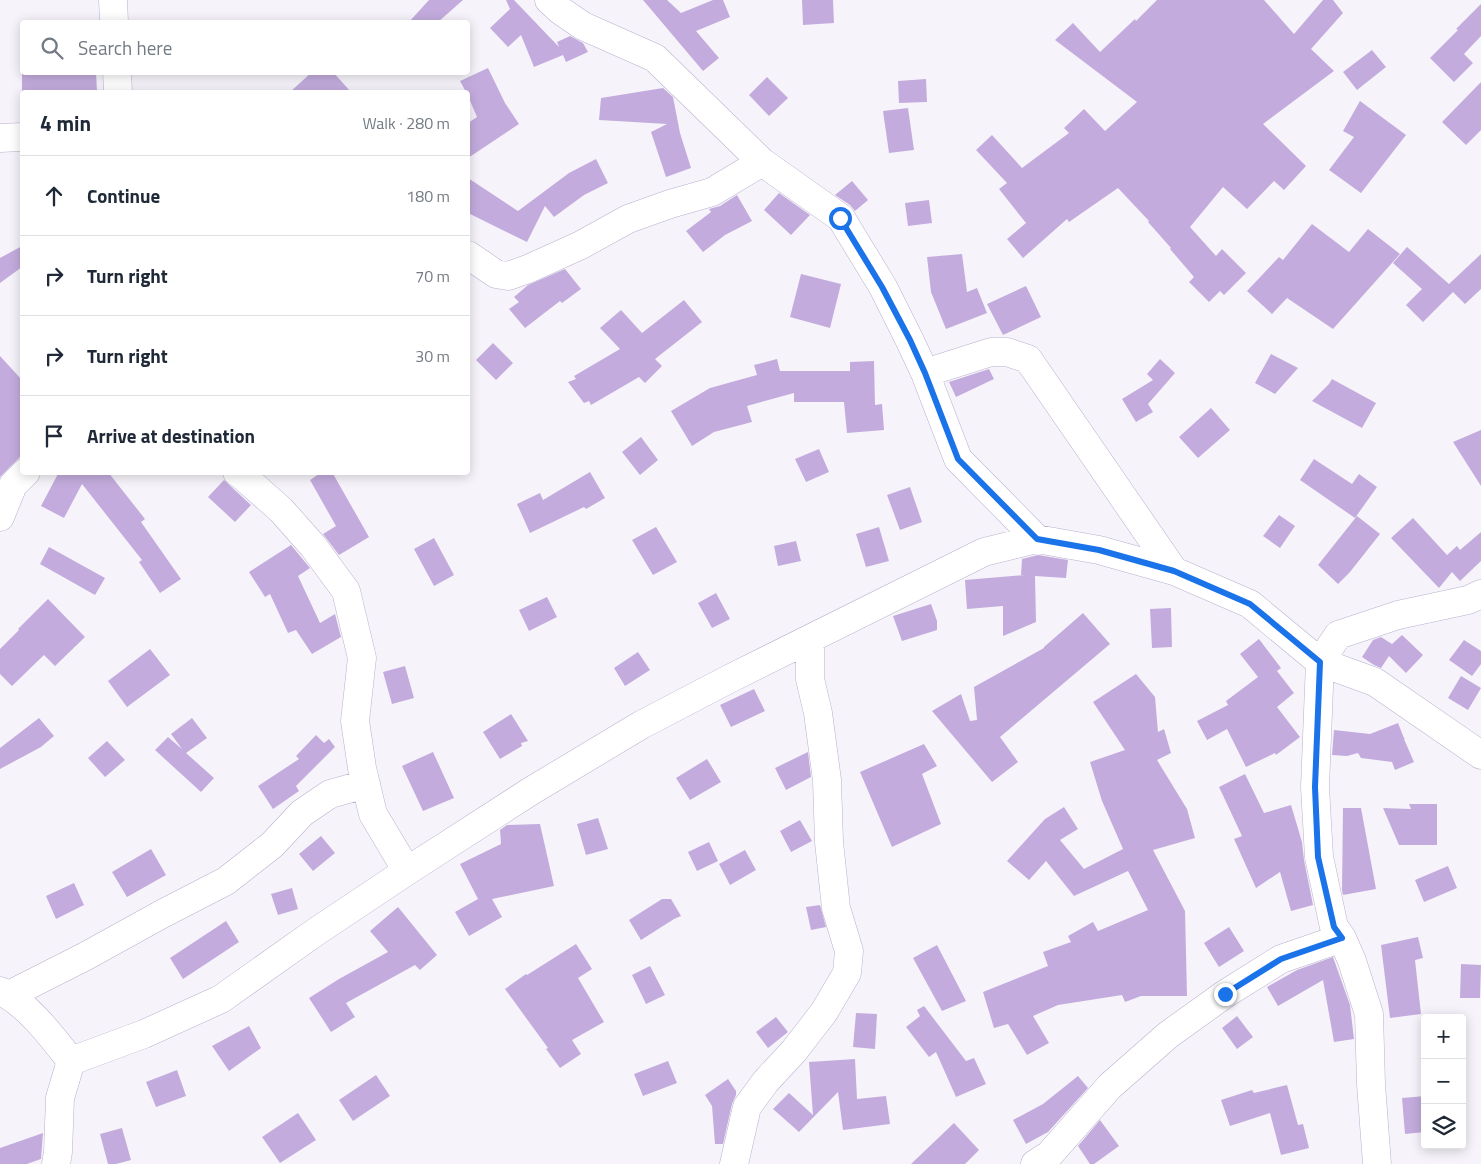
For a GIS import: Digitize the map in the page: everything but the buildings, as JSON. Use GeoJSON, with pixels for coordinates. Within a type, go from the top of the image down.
{"type":"FeatureCollection","features":[{"type":"Feature","properties":{"kind":"street"},"geometry":{"type":"LineString","coordinates":[[113,0],[114,20]]}},
{"type":"Feature","properties":{"kind":"street"},"geometry":{"type":"LineString","coordinates":[[549,0],[583,26],[655,58],[762,162],[840,218],[882,287],[925,373],[958,459],[1037,539]]}},
{"type":"Feature","properties":{"kind":"street"},"geometry":{"type":"LineString","coordinates":[[117,75],[118,90]]}},
{"type":"Feature","properties":{"kind":"street"},"geometry":{"type":"LineString","coordinates":[[0,138],[20,137]]}},
{"type":"Feature","properties":{"kind":"street"},"geometry":{"type":"LineString","coordinates":[[470,257],[496,274],[508,276],[581,245],[628,219],[712,192],[762,162]]}},
{"type":"Feature","properties":{"kind":"street"},"geometry":{"type":"LineString","coordinates":[[925,373],[991,352],[1006,352],[1028,359],[1174,571]]}},
{"type":"Feature","properties":{"kind":"street"},"geometry":{"type":"LineString","coordinates":[[0,517],[14,485],[23,475]]}},
{"type":"Feature","properties":{"kind":"street"},"geometry":{"type":"LineString","coordinates":[[241,475],[281,510],[313,546],[346,591],[362,658],[356,720],[362,768],[373,814],[407,871]]}},
{"type":"Feature","properties":{"kind":"street"},"geometry":{"type":"LineString","coordinates":[[71,1061],[144,1034],[221,999],[317,931],[407,871],[531,791],[641,725],[984,552],[1037,539],[1099,550],[1174,571],[1250,604],[1320,662],[1375,682],[1481,756]]}},
{"type":"Feature","properties":{"kind":"street"},"geometry":{"type":"LineString","coordinates":[[1377,1164],[1370,1084],[1369,1014],[1352,962],[1342,938],[1334,927],[1318,857],[1315,787],[1320,662],[1338,635],[1398,615],[1468,600],[1481,594]]}},
{"type":"Feature","properties":{"kind":"street"},"geometry":{"type":"LineString","coordinates":[[734,1164],[747,1107],[766,1081],[794,1051],[824,1012],[847,973],[849,951],[836,908],[829,842],[827,780],[818,713],[810,679],[810,640]]}},
{"type":"Feature","properties":{"kind":"street"},"geometry":{"type":"LineString","coordinates":[[71,1061],[44,1026],[4,993],[86,956],[226,881],[272,845],[302,813],[330,794],[366,784]]}},
{"type":"Feature","properties":{"kind":"street"},"geometry":{"type":"LineString","coordinates":[[1035,1164],[1049,1155],[1110,1086],[1168,1035],[1225,994],[1281,959],[1342,938]]}},
{"type":"Feature","properties":{"kind":"street"},"geometry":{"type":"LineString","coordinates":[[56,1164],[60,1098],[71,1061]]}},
{"type":"Feature","properties":{"kind":"route"},"geometry":{"type":"LineString","coordinates":[[840,218],[882,287],[910,340],[925,373],[958,459],[1037,539],[1099,550],[1174,571],[1250,604],[1320,662],[1315,787],[1318,857],[1334,927],[1342,938],[1281,959],[1225,994]]}}]}
